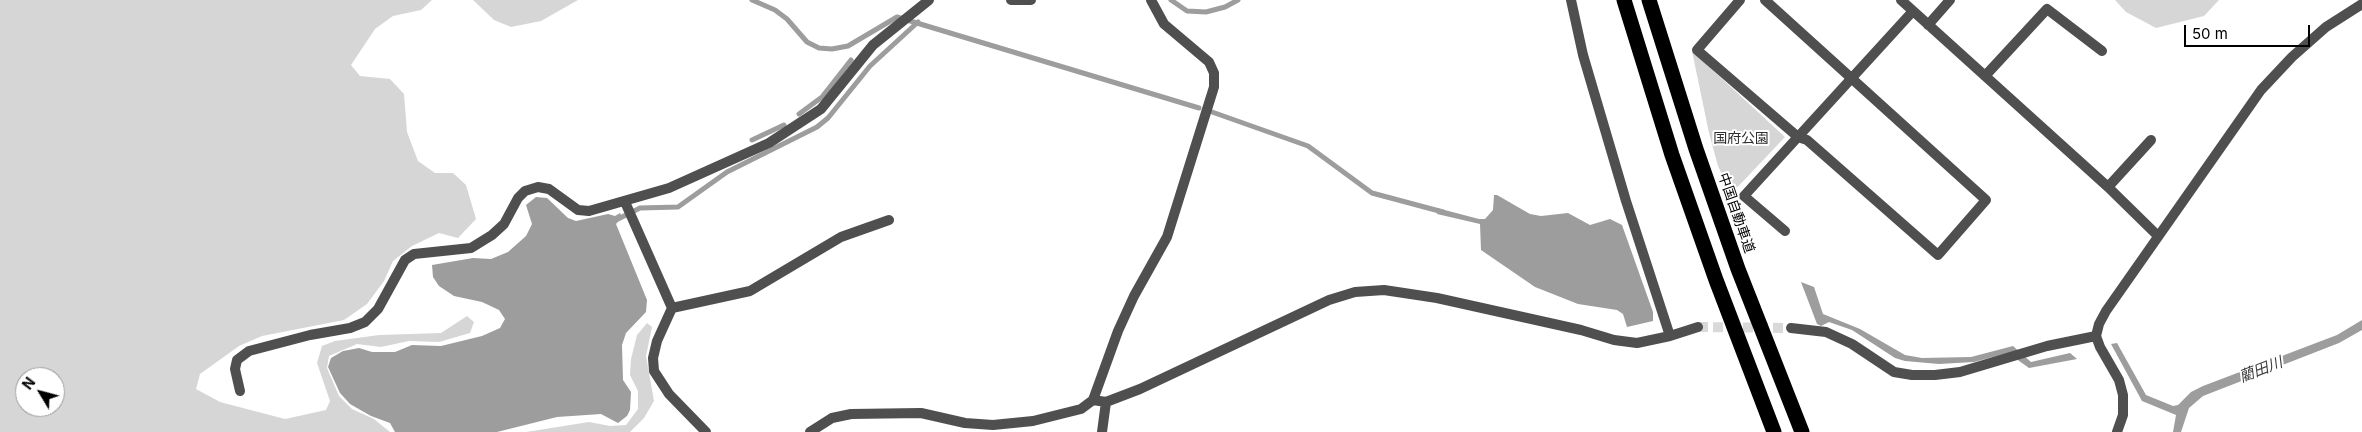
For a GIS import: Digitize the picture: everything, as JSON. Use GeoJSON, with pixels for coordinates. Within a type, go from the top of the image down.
{"type":"FeatureCollection","features":[{"type":"Feature","properties":{"kind":"highway"},"geometry":{"type":"LineString","coordinates":[[1624,0],[1669,146],[1706,253],[1774,432]]}},
{"type":"Feature","properties":{"kind":"highway","name":"中国自動車道"},"geometry":{"type":"LineString","coordinates":[[1649,0],[1696,149],[1738,269],[1802,432]]}},
{"type":"Feature","properties":{"kind":"street"},"geometry":{"type":"LineString","coordinates":[[240,391],[235,369],[238,360],[249,352],[310,335],[350,328],[365,322],[378,309],[405,260],[414,254],[471,248],[492,235],[504,224],[518,198],[526,191],[538,187],[549,189],[578,210],[589,211],[625,202],[683,182],[769,143],[808,120],[832,97],[873,45],[930,0]]}},
{"type":"Feature","properties":{"kind":"street"},"geometry":{"type":"LineString","coordinates":[[1011,0],[1030,0]]}},
{"type":"Feature","properties":{"kind":"street"},"geometry":{"type":"LineString","coordinates":[[810,432],[832,418],[851,414],[921,413],[965,423],[994,425],[1033,421],[1081,409],[1093,400],[1118,331],[1134,296],[1167,236],[1214,86],[1214,73],[1209,62],[1164,24],[1151,0]]}},
{"type":"Feature","properties":{"kind":"street"},"geometry":{"type":"LineString","coordinates":[[1571,0],[1586,64],[1626,201],[1670,336]]}},
{"type":"Feature","properties":{"kind":"street"},"geometry":{"type":"LineString","coordinates":[[1740,0],[1697,50],[1798,137],[1807,140],[1938,255],[1986,200],[1765,0]]}},
{"type":"Feature","properties":{"kind":"street"},"geometry":{"type":"LineString","coordinates":[[1900,0],[2108,187],[2158,236]]}},
{"type":"Feature","properties":{"kind":"street"},"geometry":{"type":"LineString","coordinates":[[1928,25],[1950,0]]}},
{"type":"Feature","properties":{"kind":"street"},"geometry":{"type":"LineString","coordinates":[[2117,432],[2123,415],[2123,395],[2119,380],[2100,347],[2096,336],[2099,324],[2106,311],[2261,90],[2292,57],[2326,27],[2362,4]]}},
{"type":"Feature","properties":{"kind":"street"},"geometry":{"type":"LineString","coordinates":[[1985,76],[2047,9],[2102,51]]}},
{"type":"Feature","properties":{"kind":"street"},"geometry":{"type":"LineString","coordinates":[[1785,231],[1744,196],[1913,11]]}},
{"type":"Feature","properties":{"kind":"street"},"geometry":{"type":"LineString","coordinates":[[2108,187],[2151,140]]}},
{"type":"Feature","properties":{"kind":"street"},"geometry":{"type":"LineString","coordinates":[[625,202],[672,308],[657,342],[653,358],[654,371],[669,394],[706,432]]}},
{"type":"Feature","properties":{"kind":"street"},"geometry":{"type":"LineString","coordinates":[[672,308],[750,291],[841,237],[890,220]]}},
{"type":"Feature","properties":{"kind":"street"},"geometry":{"type":"LineString","coordinates":[[1093,400],[1106,402],[1140,389],[1330,300],[1355,292],[1384,290],[1437,298],[1581,330],[1614,340],[1637,343],[1670,336],[1698,327]]}},
{"type":"Feature","properties":{"kind":"street"},"geometry":{"type":"LineString","coordinates":[[1791,328],[1826,332],[1852,344],[1894,372],[1912,375],[1960,372],[2063,342],[2096,336]]}},
{"type":"Feature","properties":{"kind":"street"},"geometry":{"type":"LineString","coordinates":[[1102,432],[1106,402]]}},
{"type":"Feature","properties":{"kind":"green space"},"geometry":{"type":"Polygon","coordinates":[[[0,0],[432,0],[421,10],[393,16],[375,29],[351,65],[360,76],[390,79],[404,94],[407,132],[418,161],[435,173],[453,173],[466,185],[476,219],[458,238],[439,233],[412,246],[393,261],[384,281],[367,304],[344,320],[262,336],[239,346],[200,374],[196,389],[220,402],[285,419],[326,410],[330,401],[317,363],[322,346],[335,341],[379,335],[441,333],[467,316],[474,322],[470,333],[439,342],[409,341],[381,347],[357,344],[329,356],[327,368],[339,396],[352,409],[374,419],[390,432],[0,432],[0,0]]]}},
{"type":"Feature","properties":{"kind":"green space"},"geometry":{"type":"Polygon","coordinates":[[[473,0],[578,0],[541,21],[511,27],[494,20],[473,0]]]}},
{"type":"Feature","properties":{"kind":"green space"},"geometry":{"type":"Polygon","coordinates":[[[2115,0],[2219,0],[2204,16],[2156,28],[2126,12],[2115,0]]]}},
{"type":"Feature","properties":{"kind":"green space","name":"国府公園"},"geometry":{"type":"Polygon","coordinates":[[[1692,51],[1785,137],[1731,194],[1718,166],[1709,133],[1692,51]]]}},
{"type":"Feature","properties":{"kind":"green space"},"geometry":{"type":"Polygon","coordinates":[[[647,323],[652,327],[646,356],[654,401],[644,418],[630,432],[526,432],[589,422],[610,426],[626,425],[638,409],[638,391],[630,375],[631,359],[637,335],[647,323]]]}},
{"type":"Feature","properties":{"kind":"water"},"geometry":{"type":"Polygon","coordinates":[[[1494,195],[1530,214],[1541,216],[1568,213],[1590,225],[1610,219],[1622,225],[1653,312],[1653,321],[1627,327],[1623,314],[1617,310],[1578,304],[1535,287],[1481,250],[1480,224],[1437,214],[1437,208],[1485,219],[1493,210],[1494,195]]]}},
{"type":"Feature","properties":{"kind":"water"},"geometry":{"type":"Polygon","coordinates":[[[536,197],[547,198],[568,218],[576,221],[608,214],[615,216],[620,213],[622,217],[616,224],[647,300],[646,312],[626,333],[622,345],[623,380],[631,392],[630,410],[627,416],[618,423],[601,414],[557,417],[497,432],[395,432],[390,423],[371,416],[350,404],[340,393],[328,367],[331,358],[343,351],[359,348],[372,352],[395,352],[412,345],[441,346],[482,336],[500,328],[505,319],[499,310],[482,302],[454,296],[439,286],[433,277],[432,265],[473,258],[491,259],[508,252],[526,236],[532,224],[526,205],[536,197]]]}},
{"type":"Feature","properties":{"kind":"water"},"geometry":{"type":"Polygon","coordinates":[[[1801,282],[1814,287],[1823,314],[1860,329],[1905,355],[1922,358],[1971,357],[2013,346],[2031,362],[2070,353],[2077,359],[2029,368],[2008,353],[1974,362],[1939,364],[1905,361],[1895,358],[1852,330],[1829,322],[1821,326],[1817,324],[1801,282]]]}},
{"type":"Feature","properties":{"kind":"water","name":"藺田川"},"geometry":{"type":"Polygon","coordinates":[[[2362,320],[2362,330],[2339,343],[2203,396],[2189,408],[2181,432],[2173,432],[2176,415],[2142,401],[2111,344],[2117,343],[2146,395],[2173,406],[2178,405],[2191,392],[2203,386],[2337,335],[2362,320]]]}},
{"type":"Feature","properties":{"kind":"waterway"},"geometry":{"type":"LineString","coordinates":[[752,0],[775,10],[787,19],[807,42],[819,48],[832,49],[848,46],[897,17],[1199,108]]}},
{"type":"Feature","properties":{"kind":"waterway"},"geometry":{"type":"LineString","coordinates":[[1171,0],[1187,11],[1206,12],[1225,7],[1238,0]]}},
{"type":"Feature","properties":{"kind":"waterway"},"geometry":{"type":"LineString","coordinates":[[616,220],[640,208],[678,207],[727,172],[817,127],[828,118],[870,66],[918,22]]}},
{"type":"Feature","properties":{"kind":"waterway"},"geometry":{"type":"LineString","coordinates":[[799,114],[822,97],[851,60]]}},
{"type":"Feature","properties":{"kind":"waterway"},"geometry":{"type":"LineString","coordinates":[[1212,112],[1308,146],[1372,193],[1443,212]]}},
{"type":"Feature","properties":{"kind":"waterway"},"geometry":{"type":"LineString","coordinates":[[752,140],[784,125]]}},
{"type":"Feature","properties":{"kind":"tunnel"},"geometry":{"type":"LineString","coordinates":[[1698,327],[1791,328]]}}]}
